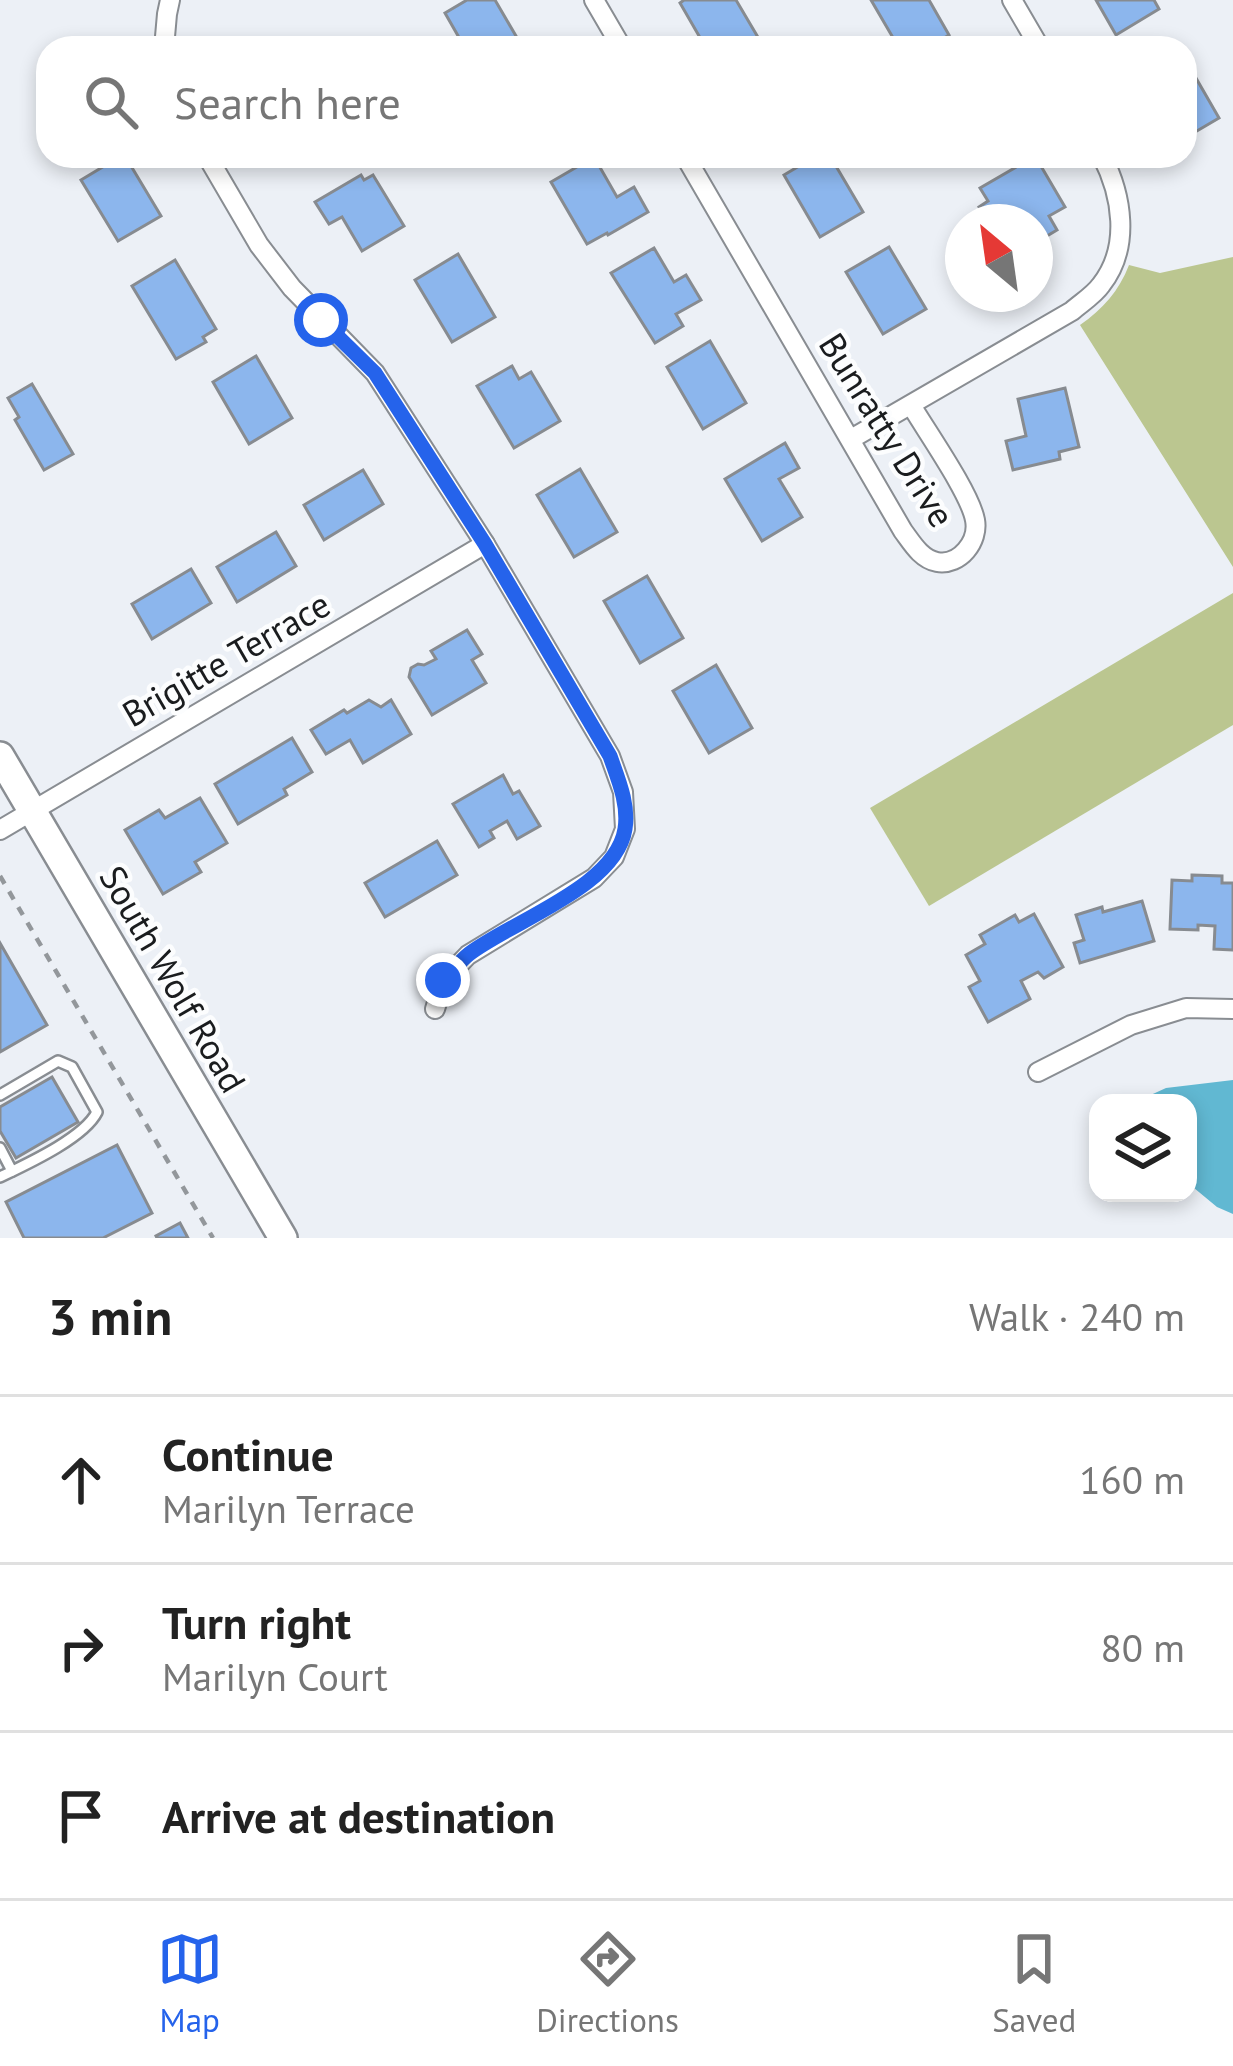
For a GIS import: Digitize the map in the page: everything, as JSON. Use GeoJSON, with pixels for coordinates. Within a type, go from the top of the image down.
{"type":"FeatureCollection","features":[{"type":"Feature","properties":{"kind":"main road","name":"South Wolf Road"},"geometry":{"type":"LineString","coordinates":[[0,756],[283,1238]]}},
{"type":"Feature","properties":{"kind":"street"},"geometry":{"type":"LineString","coordinates":[[165,36],[170,0]]}},
{"type":"Feature","properties":{"kind":"street"},"geometry":{"type":"LineString","coordinates":[[594,0],[615,36]]}},
{"type":"Feature","properties":{"kind":"street"},"geometry":{"type":"LineString","coordinates":[[1012,0],[1033,36]]}},
{"type":"Feature","properties":{"kind":"street"},"geometry":{"type":"LineString","coordinates":[[214,168],[259,245],[292,288],[375,373],[485,544],[610,756],[623,792],[625,829],[614,857],[594,878],[468,955],[443,980],[435,1009]]}},
{"type":"Feature","properties":{"kind":"street","name":"Bunratty Drive"},"geometry":{"type":"LineString","coordinates":[[693,168],[903,531],[920,554],[938,562],[957,559],[973,542],[976,522],[911,405]]}},
{"type":"Feature","properties":{"kind":"street"},"geometry":{"type":"LineString","coordinates":[[851,439],[1072,310],[1102,284],[1119,249],[1120,212],[1108,168]]}},
{"type":"Feature","properties":{"kind":"street","name":"Brigitte Terrace"},"geometry":{"type":"LineString","coordinates":[[0,830],[485,544]]}},
{"type":"Feature","properties":{"kind":"street"},"geometry":{"type":"LineString","coordinates":[[1038,1072],[1131,1024],[1186,1008],[1233,1010]]}},
{"type":"Feature","properties":{"kind":"lane"},"geometry":{"type":"LineString","coordinates":[[0,1095],[58,1060],[72,1066],[97,1112],[90,1125],[0,1177]]}},
{"type":"Feature","properties":{"kind":"lane"},"geometry":{"type":"LineString","coordinates":[[0,1148],[12,1171]]}},
{"type":"Feature","properties":{"kind":"path"},"geometry":{"type":"LineString","coordinates":[[0,876],[213,1238]]}},
{"type":"Feature","properties":{"kind":"green space"},"geometry":{"type":"Polygon","coordinates":[[[1233,257],[1233,567],[1080,325],[1109,299],[1129,265],[1160,273],[1233,257]]]}},
{"type":"Feature","properties":{"kind":"green space"},"geometry":{"type":"Polygon","coordinates":[[[1233,593],[1233,725],[929,906],[870,808],[1233,593]]]}},
{"type":"Feature","properties":{"kind":"water"},"geometry":{"type":"Polygon","coordinates":[[[1233,1080],[1233,1214],[1197,1190],[1197,1094],[1153,1094],[1166,1088],[1233,1080]]]}},
{"type":"Feature","properties":{"kind":"building"},"geometry":{"type":"Polygon","coordinates":[[[467,0],[495,0],[516,36],[458,36],[445,13],[467,0]]]}},
{"type":"Feature","properties":{"kind":"building"},"geometry":{"type":"Polygon","coordinates":[[[736,0],[757,36],[699,36],[680,3],[736,0]]]}},
{"type":"Feature","properties":{"kind":"building"},"geometry":{"type":"Polygon","coordinates":[[[871,0],[929,0],[949,35],[947,36],[892,36],[871,0]]]}},
{"type":"Feature","properties":{"kind":"building"},"geometry":{"type":"Polygon","coordinates":[[[1096,0],[1154,0],[1159,9],[1116,35],[1096,0]]]}},
{"type":"Feature","properties":{"kind":"building"},"geometry":{"type":"Polygon","coordinates":[[[1197,80],[1219,118],[1197,131],[1197,80]]]}},
{"type":"Feature","properties":{"kind":"building"},"geometry":{"type":"Polygon","coordinates":[[[101,168],[132,168],[161,216],[118,241],[81,180],[101,168]]]}},
{"type":"Feature","properties":{"kind":"building"},"geometry":{"type":"Polygon","coordinates":[[[575,168],[600,168],[617,197],[634,187],[648,212],[587,244],[551,182],[575,168]]]}},
{"type":"Feature","properties":{"kind":"building"},"geometry":{"type":"Polygon","coordinates":[[[796,168],[837,168],[863,212],[820,237],[784,175],[796,168]]]}},
{"type":"Feature","properties":{"kind":"building"},"geometry":{"type":"Polygon","coordinates":[[[1014,168],[1042,168],[1065,207],[1053,214],[1053,204],[984,204],[988,201],[980,188],[1014,168]]]}},
{"type":"Feature","properties":{"kind":"building"},"geometry":{"type":"Polygon","coordinates":[[[361,175],[364,180],[373,175],[404,226],[362,251],[342,217],[329,224],[315,202],[361,175]]]}},
{"type":"Feature","properties":{"kind":"building"},"geometry":{"type":"Polygon","coordinates":[[[889,247],[926,309],[883,334],[846,272],[889,247]]]}},
{"type":"Feature","properties":{"kind":"building"},"geometry":{"type":"Polygon","coordinates":[[[654,248],[674,282],[686,275],[701,300],[676,314],[683,326],[655,343],[611,273],[654,248]]]}},
{"type":"Feature","properties":{"kind":"building"},"geometry":{"type":"Polygon","coordinates":[[[458,254],[495,317],[452,342],[415,280],[458,254]]]}},
{"type":"Feature","properties":{"kind":"building"},"geometry":{"type":"Polygon","coordinates":[[[175,260],[216,329],[203,337],[206,342],[176,359],[132,286],[175,260]]]}},
{"type":"Feature","properties":{"kind":"building"},"geometry":{"type":"Polygon","coordinates":[[[710,341],[746,403],[703,429],[667,367],[710,341]]]}},
{"type":"Feature","properties":{"kind":"building"},"geometry":{"type":"Polygon","coordinates":[[[256,356],[292,418],[249,444],[213,382],[256,356]]]}},
{"type":"Feature","properties":{"kind":"building"},"geometry":{"type":"Polygon","coordinates":[[[512,366],[519,379],[531,372],[560,421],[514,448],[477,386],[512,366]]]}},
{"type":"Feature","properties":{"kind":"building"},"geometry":{"type":"Polygon","coordinates":[[[32,384],[73,454],[44,470],[8,398],[32,384]]]}},
{"type":"Feature","properties":{"kind":"building"},"geometry":{"type":"Polygon","coordinates":[[[1065,388],[1079,447],[1059,452],[1060,459],[1013,470],[1006,441],[1026,436],[1018,399],[1065,388]]]}},
{"type":"Feature","properties":{"kind":"building"},"geometry":{"type":"Polygon","coordinates":[[[785,443],[799,468],[779,479],[802,517],[762,541],[725,479],[785,443]]]}},
{"type":"Feature","properties":{"kind":"building"},"geometry":{"type":"Polygon","coordinates":[[[580,469],[617,532],[574,557],[537,495],[580,469]]]}},
{"type":"Feature","properties":{"kind":"building"},"geometry":{"type":"Polygon","coordinates":[[[363,470],[383,504],[324,540],[304,505],[363,470]]]}},
{"type":"Feature","properties":{"kind":"building"},"geometry":{"type":"Polygon","coordinates":[[[276,532],[296,566],[237,602],[217,567],[276,532]]]}},
{"type":"Feature","properties":{"kind":"building"},"geometry":{"type":"Polygon","coordinates":[[[191,569],[211,603],[152,639],[132,604],[191,569]]]}},
{"type":"Feature","properties":{"kind":"building"},"geometry":{"type":"Polygon","coordinates":[[[647,576],[683,638],[640,663],[604,601],[647,576]]]}},
{"type":"Feature","properties":{"kind":"building"},"geometry":{"type":"Polygon","coordinates":[[[467,630],[482,654],[472,660],[486,683],[432,715],[409,677],[411,668],[436,659],[431,651],[467,630]]]}},
{"type":"Feature","properties":{"kind":"building"},"geometry":{"type":"Polygon","coordinates":[[[716,665],[752,728],[709,753],[673,691],[716,665]]]}},
{"type":"Feature","properties":{"kind":"building"},"geometry":{"type":"Polygon","coordinates":[[[369,700],[381,707],[391,700],[411,734],[363,763],[350,740],[326,754],[311,730],[369,700]]]}},
{"type":"Feature","properties":{"kind":"building"},"geometry":{"type":"Polygon","coordinates":[[[292,738],[312,772],[284,789],[287,795],[238,824],[215,784],[292,738]]]}},
{"type":"Feature","properties":{"kind":"building"},"geometry":{"type":"Polygon","coordinates":[[[503,775],[540,826],[517,839],[507,821],[490,831],[494,838],[479,847],[453,804],[503,775]]]}},
{"type":"Feature","properties":{"kind":"building"},"geometry":{"type":"Polygon","coordinates":[[[200,798],[227,843],[195,862],[201,872],[163,894],[125,830],[159,810],[165,818],[200,798]]]}},
{"type":"Feature","properties":{"kind":"building"},"geometry":{"type":"Polygon","coordinates":[[[437,841],[457,875],[385,917],[365,883],[437,841]]]}},
{"type":"Feature","properties":{"kind":"building"},"geometry":{"type":"Polygon","coordinates":[[[1192,875],[1222,876],[1222,883],[1233,883],[1233,950],[1214,949],[1215,926],[1170,929],[1172,880],[1192,881],[1192,875]]]}},
{"type":"Feature","properties":{"kind":"building"},"geometry":{"type":"Polygon","coordinates":[[[1142,901],[1154,941],[1080,963],[1074,943],[1084,940],[1076,915],[1142,901]]]}},
{"type":"Feature","properties":{"kind":"building"},"geometry":{"type":"Polygon","coordinates":[[[1034,914],[1063,967],[1044,978],[1038,972],[1021,981],[1030,999],[988,1022],[969,987],[980,981],[966,955],[985,944],[980,935],[1015,915],[1019,922],[1034,914]]]}},
{"type":"Feature","properties":{"kind":"building"},"geometry":{"type":"Polygon","coordinates":[[[0,943],[47,1025],[0,1052],[0,943]]]}},
{"type":"Feature","properties":{"kind":"building"},"geometry":{"type":"Polygon","coordinates":[[[52,1077],[78,1122],[16,1158],[0,1131],[0,1107],[52,1077]]]}},
{"type":"Feature","properties":{"kind":"building"},"geometry":{"type":"Polygon","coordinates":[[[117,1145],[152,1213],[103,1238],[24,1238],[6,1202],[117,1145]]]}},
{"type":"Feature","properties":{"kind":"building"},"geometry":{"type":"Polygon","coordinates":[[[180,1223],[188,1238],[157,1238],[156,1236],[180,1223]]]}},
{"type":"Feature","properties":{"kind":"route"},"geometry":{"type":"LineString","coordinates":[[321,320],[375,373],[485,544],[610,756],[623,792],[625,829],[614,857],[594,878],[468,955],[443,980]]}}]}
